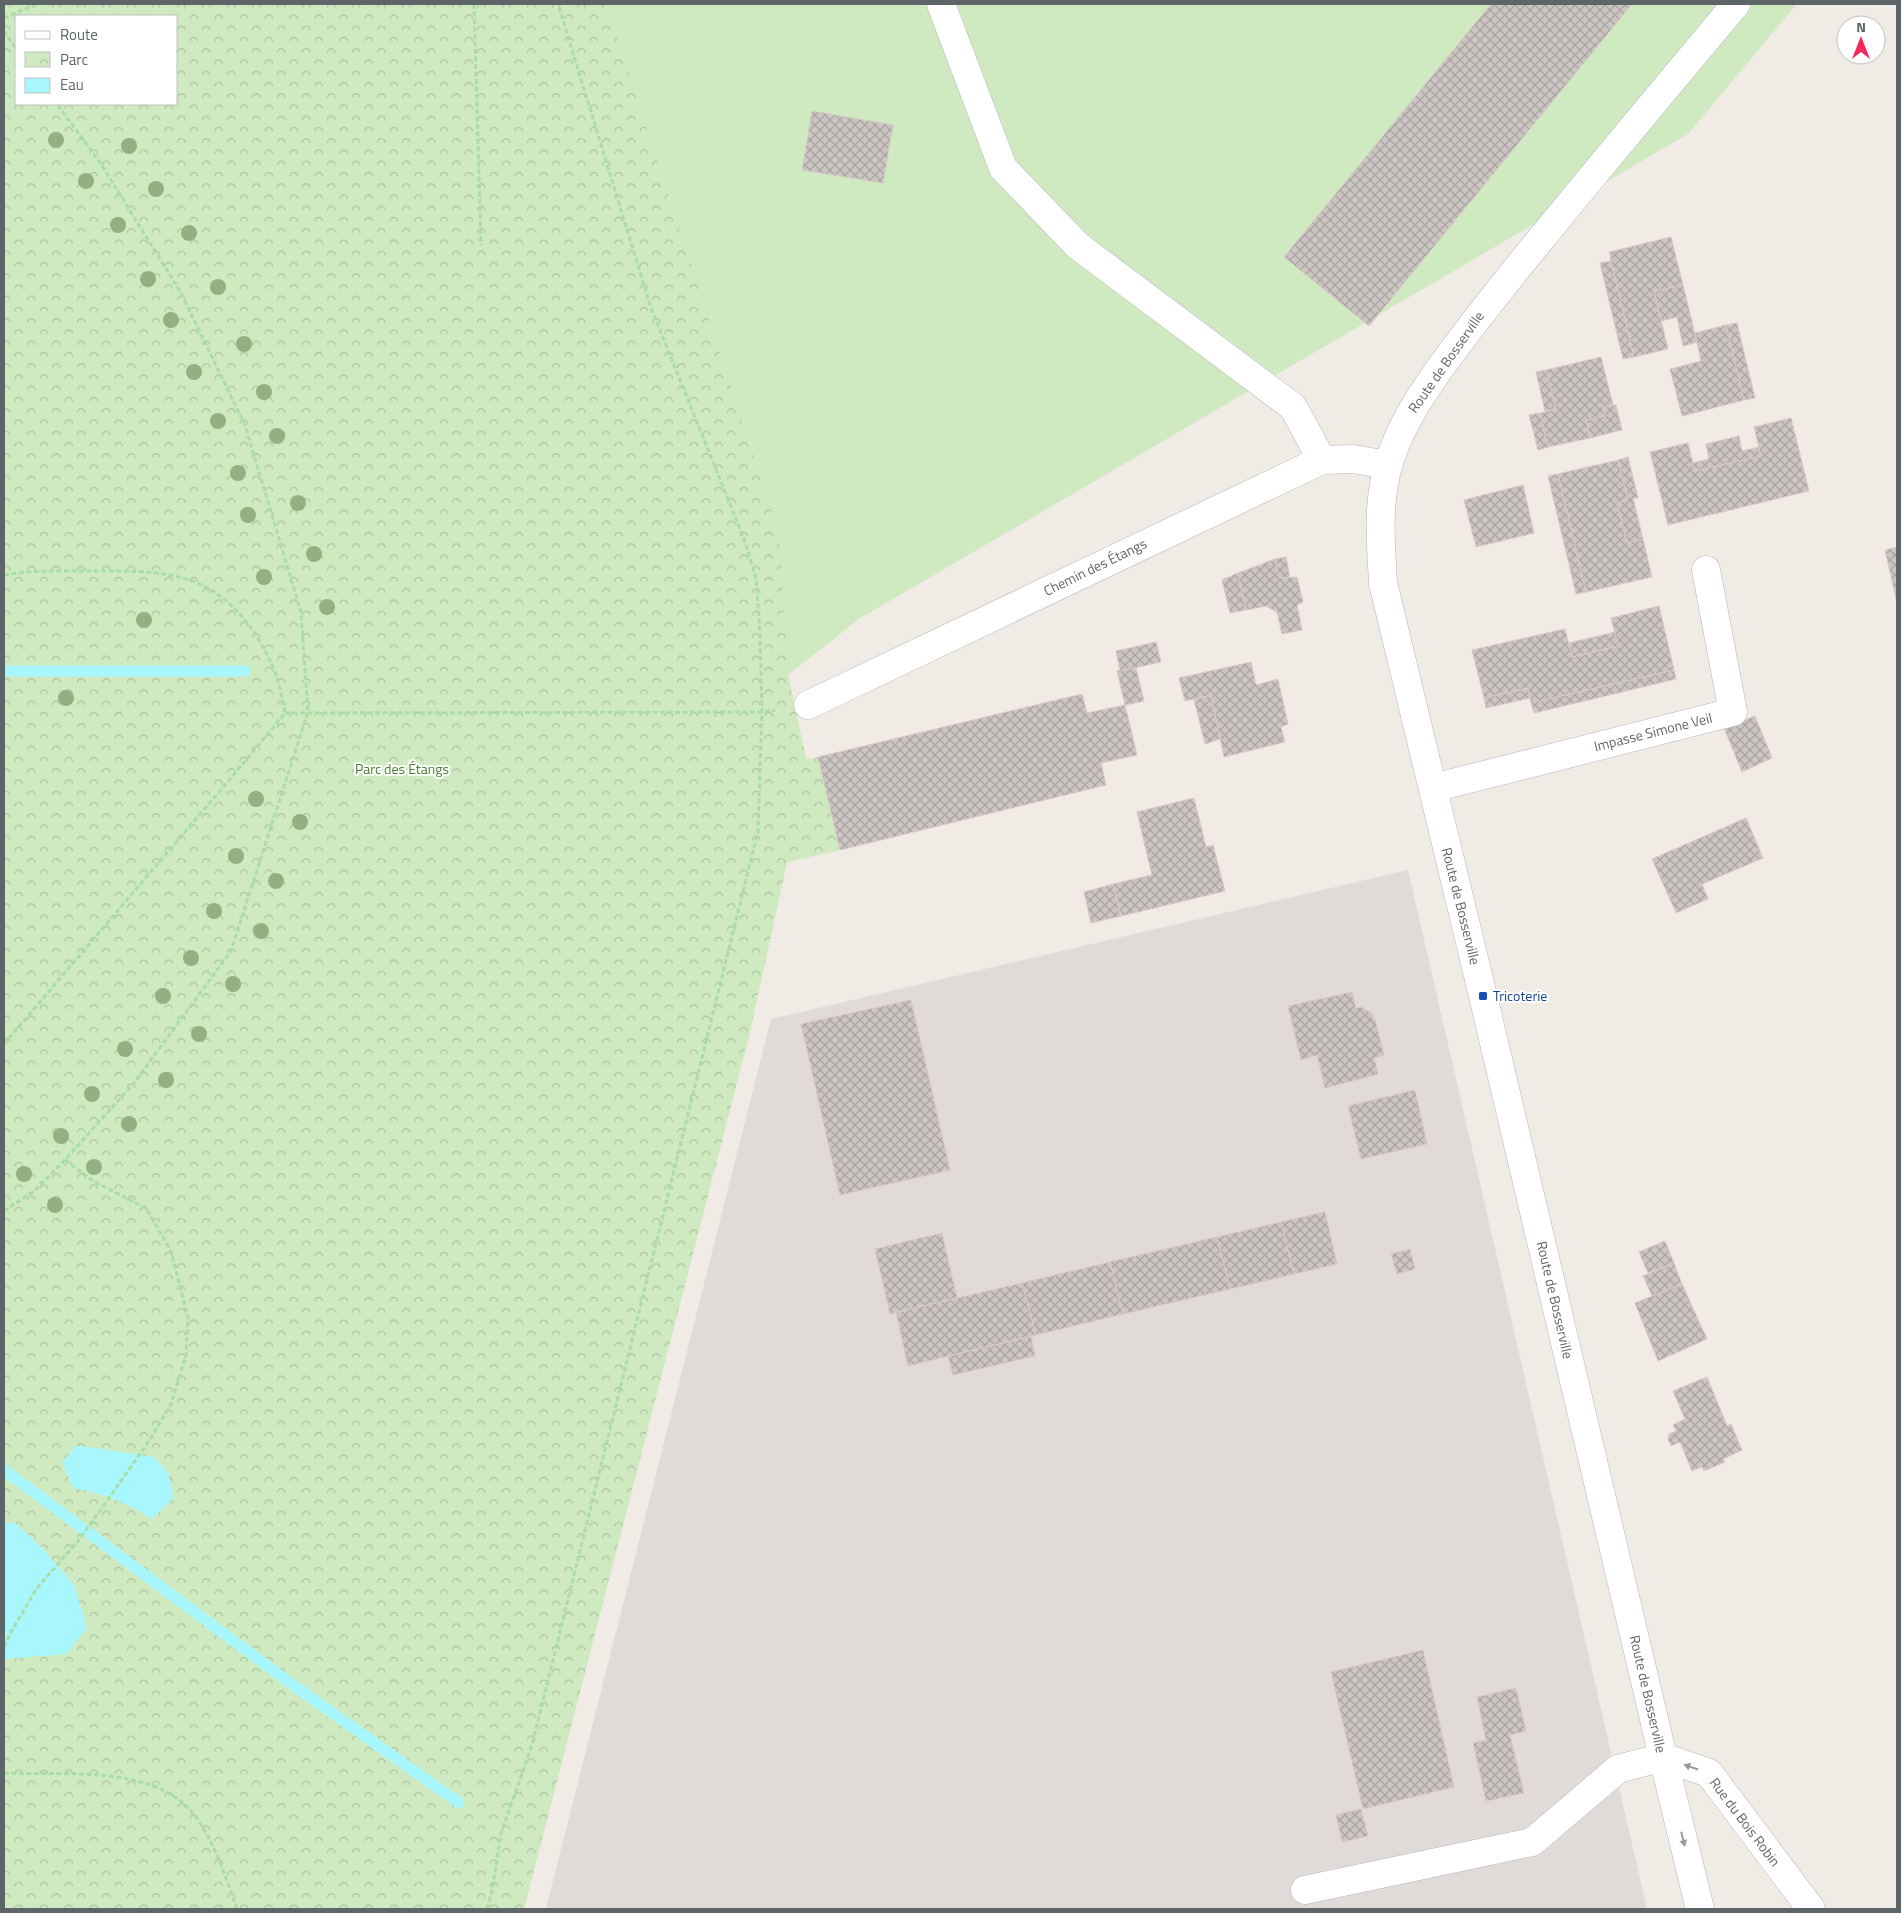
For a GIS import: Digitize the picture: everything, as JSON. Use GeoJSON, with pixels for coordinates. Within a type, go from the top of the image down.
{"type":"FeatureCollection","features":[{"type":"Feature","properties":{"kind":"street"},"geometry":{"type":"LineString","coordinates":[[941,4],[1003,168],[1078,246],[1293,407],[1322,460]]}},
{"type":"Feature","properties":{"kind":"street","name":"Route de Bosserville"},"geometry":{"type":"LineString","coordinates":[[1700,1909],[1662,1757],[1486,1006],[1382,583],[1380,514],[1382,486],[1388,465],[1399,435],[1414,405],[1475,320],[1648,108],[1736,4]]}},
{"type":"Feature","properties":{"kind":"street","name":"Chemin des Étangs"},"geometry":{"type":"LineString","coordinates":[[808,704],[1322,460],[1353,459],[1388,465]]}},
{"type":"Feature","properties":{"kind":"street","name":"Impasse Simone Veil"},"geometry":{"type":"LineString","coordinates":[[1433,788],[1733,712],[1706,570]]}},
{"type":"Feature","properties":{"kind":"street"},"geometry":{"type":"LineString","coordinates":[[1305,1890],[1532,1842],[1618,1769],[1662,1757]]}},
{"type":"Feature","properties":{"kind":"street","name":"Rue du Bois Robin"},"geometry":{"type":"LineString","coordinates":[[1662,1757],[1709,1773],[1811,1909]]}},
{"type":"Feature","properties":{"kind":"path"},"geometry":{"type":"LineString","coordinates":[[4,18],[37,4]]}},
{"type":"Feature","properties":{"kind":"path"},"geometry":{"type":"LineString","coordinates":[[474,4],[481,245]]}},
{"type":"Feature","properties":{"kind":"path"},"geometry":{"type":"LineString","coordinates":[[487,1909],[492,1891],[501,1833],[532,1745],[758,831],[762,712],[760,633],[756,578],[746,547],[651,308],[558,4]]}},
{"type":"Feature","properties":{"kind":"path"},"geometry":{"type":"LineString","coordinates":[[4,32],[15,48]]}},
{"type":"Feature","properties":{"kind":"path"},"geometry":{"type":"LineString","coordinates":[[4,1211],[34,1191],[65,1160],[134,1083],[231,951],[308,712],[301,612],[245,425],[180,291],[101,164],[57,105]]}},
{"type":"Feature","properties":{"kind":"path"},"geometry":{"type":"LineString","coordinates":[[4,575],[69,571],[163,574],[188,579],[213,591],[234,606],[253,629],[276,673],[285,712]]}},
{"type":"Feature","properties":{"kind":"path"},"geometry":{"type":"LineString","coordinates":[[285,712],[762,712],[808,704]]}},
{"type":"Feature","properties":{"kind":"path"},"geometry":{"type":"LineString","coordinates":[[4,1044],[285,712]]}},
{"type":"Feature","properties":{"kind":"path"},"geometry":{"type":"LineString","coordinates":[[4,1647],[37,1588],[78,1541],[151,1438],[172,1404],[186,1355],[188,1318],[172,1250],[146,1208],[93,1181],[65,1160]]}},
{"type":"Feature","properties":{"kind":"path"},"geometry":{"type":"LineString","coordinates":[[4,1773],[102,1775],[130,1778],[156,1787],[182,1802],[195,1815],[214,1851],[237,1909]]}},
{"type":"Feature","properties":{"kind":"shaded area"},"geometry":{"type":"Polygon","coordinates":[[[1408,870],[1647,1909],[546,1909],[771,1019],[1408,870]]]}},
{"type":"Feature","properties":{"kind":"green space","name":"Parc des Étangs"},"geometry":{"type":"Polygon","coordinates":[[[4,4],[1797,4],[1688,134],[859,619],[788,675],[806,759],[818,757],[840,850],[787,862],[749,1036],[524,1909],[4,1909],[4,4]]]}},
{"type":"Feature","properties":{"kind":"green space","name":"Parc des Étangs"},"geometry":{"type":"Polygon","coordinates":[[[4,4],[606,4],[779,534],[788,675],[806,759],[818,757],[840,850],[787,862],[749,1036],[524,1909],[4,1909],[4,4]]]}},
{"type":"Feature","properties":{"kind":"water"},"geometry":{"type":"Polygon","coordinates":[[[76,1446],[154,1457],[168,1473],[174,1497],[152,1519],[114,1499],[73,1488],[62,1462],[76,1446]]]}},
{"type":"Feature","properties":{"kind":"water"},"geometry":{"type":"Polygon","coordinates":[[[4,1523],[15,1523],[41,1547],[74,1585],[87,1628],[66,1654],[4,1659],[4,1523]]]}},
{"type":"Feature","properties":{"kind":"building"},"geometry":{"type":"Polygon","coordinates":[[[1491,4],[1632,4],[1369,326],[1284,257],[1491,4]]]}},
{"type":"Feature","properties":{"kind":"building"},"geometry":{"type":"Polygon","coordinates":[[[812,111],[893,125],[883,183],[802,170],[812,111]]]}},
{"type":"Feature","properties":{"kind":"building"},"geometry":{"type":"Polygon","coordinates":[[[1671,237],[1683,285],[1654,291],[1668,349],[1634,357],[1609,252],[1671,237]]]}},
{"type":"Feature","properties":{"kind":"building"},"geometry":{"type":"Polygon","coordinates":[[[1611,261],[1634,357],[1623,359],[1600,263],[1611,261]]]}},
{"type":"Feature","properties":{"kind":"building"},"geometry":{"type":"Polygon","coordinates":[[[1683,285],[1697,342],[1683,346],[1677,317],[1661,321],[1654,291],[1683,285]]]}},
{"type":"Feature","properties":{"kind":"building"},"geometry":{"type":"Polygon","coordinates":[[[1737,323],[1755,398],[1744,400],[1726,325],[1737,323]]]}},
{"type":"Feature","properties":{"kind":"building"},"geometry":{"type":"Polygon","coordinates":[[[1726,325],[1744,400],[1682,416],[1670,369],[1701,361],[1695,333],[1726,325]]]}},
{"type":"Feature","properties":{"kind":"building"},"geometry":{"type":"Polygon","coordinates":[[[1601,357],[1613,405],[1603,407],[1605,416],[1586,420],[1590,438],[1548,447],[1540,413],[1556,409],[1546,370],[1601,357]]]}},
{"type":"Feature","properties":{"kind":"building"},"geometry":{"type":"Polygon","coordinates":[[[1546,370],[1556,409],[1545,411],[1536,372],[1546,370]]]}},
{"type":"Feature","properties":{"kind":"building"},"geometry":{"type":"Polygon","coordinates":[[[1616,405],[1622,430],[1590,438],[1586,420],[1605,416],[1603,407],[1616,405]]]}},
{"type":"Feature","properties":{"kind":"building"},"geometry":{"type":"Polygon","coordinates":[[[1540,413],[1548,447],[1538,450],[1529,415],[1540,413]]]}},
{"type":"Feature","properties":{"kind":"building"},"geometry":{"type":"Polygon","coordinates":[[[1791,418],[1809,491],[1668,525],[1650,452],[1688,443],[1695,471],[1761,456],[1754,427],[1791,418]]]}},
{"type":"Feature","properties":{"kind":"building"},"geometry":{"type":"Polygon","coordinates":[[[1739,436],[1742,451],[1759,447],[1761,456],[1695,471],[1693,463],[1709,459],[1706,444],[1739,436]]]}},
{"type":"Feature","properties":{"kind":"building"},"geometry":{"type":"Polygon","coordinates":[[[1628,457],[1638,498],[1633,498],[1643,539],[1627,543],[1617,503],[1628,500],[1618,460],[1628,457]]]}},
{"type":"Feature","properties":{"kind":"building"},"geometry":{"type":"Polygon","coordinates":[[[1618,460],[1628,500],[1617,503],[1627,543],[1643,539],[1652,577],[1586,592],[1558,474],[1618,460]]]}},
{"type":"Feature","properties":{"kind":"building"},"geometry":{"type":"Polygon","coordinates":[[[1558,474],[1586,592],[1576,594],[1548,476],[1558,474]]]}},
{"type":"Feature","properties":{"kind":"building"},"geometry":{"type":"Polygon","coordinates":[[[1523,485],[1534,533],[1476,547],[1464,500],[1523,485]]]}},
{"type":"Feature","properties":{"kind":"building"},"geometry":{"type":"Polygon","coordinates":[[[1897,547],[1897,603],[1885,550],[1897,547]]]}},
{"type":"Feature","properties":{"kind":"building"},"geometry":{"type":"Polygon","coordinates":[[[1286,557],[1290,577],[1279,578],[1275,559],[1286,557]]]}},
{"type":"Feature","properties":{"kind":"building"},"geometry":{"type":"Polygon","coordinates":[[[1275,559],[1279,578],[1297,577],[1303,602],[1297,605],[1302,630],[1282,634],[1277,612],[1266,606],[1246,610],[1238,573],[1275,559]]]}},
{"type":"Feature","properties":{"kind":"building"},"geometry":{"type":"Polygon","coordinates":[[[1238,573],[1246,610],[1230,613],[1222,580],[1238,573]]]}},
{"type":"Feature","properties":{"kind":"building"},"geometry":{"type":"Polygon","coordinates":[[[1659,606],[1674,670],[1531,703],[1528,688],[1484,698],[1472,650],[1565,629],[1572,657],[1618,646],[1611,618],[1659,606]]]}},
{"type":"Feature","properties":{"kind":"building"},"geometry":{"type":"Polygon","coordinates":[[[1615,632],[1618,646],[1572,657],[1569,643],[1615,632]]]}},
{"type":"Feature","properties":{"kind":"building"},"geometry":{"type":"Polygon","coordinates":[[[1156,642],[1161,662],[1120,671],[1116,651],[1156,642]]]}},
{"type":"Feature","properties":{"kind":"building"},"geometry":{"type":"Polygon","coordinates":[[[1251,662],[1256,685],[1278,679],[1288,724],[1281,727],[1285,742],[1224,757],[1211,695],[1185,701],[1179,678],[1251,662]]]}},
{"type":"Feature","properties":{"kind":"building"},"geometry":{"type":"Polygon","coordinates":[[[1136,668],[1144,701],[1125,705],[1117,671],[1136,668]]]}},
{"type":"Feature","properties":{"kind":"building"},"geometry":{"type":"Polygon","coordinates":[[[1674,670],[1676,679],[1534,713],[1531,703],[1674,670]]]}},
{"type":"Feature","properties":{"kind":"building"},"geometry":{"type":"Polygon","coordinates":[[[1528,688],[1530,698],[1486,708],[1484,698],[1528,688]]]}},
{"type":"Feature","properties":{"kind":"building"},"geometry":{"type":"Polygon","coordinates":[[[1082,694],[1087,713],[1125,705],[1137,755],[1101,763],[1106,785],[840,850],[818,757],[1082,694]]]}},
{"type":"Feature","properties":{"kind":"building"},"geometry":{"type":"Polygon","coordinates":[[[1211,695],[1220,739],[1205,744],[1194,700],[1211,695]]]}},
{"type":"Feature","properties":{"kind":"building"},"geometry":{"type":"Polygon","coordinates":[[[1755,716],[1772,758],[1742,772],[1724,728],[1755,716]]]}},
{"type":"Feature","properties":{"kind":"building"},"geometry":{"type":"Polygon","coordinates":[[[1194,798],[1206,847],[1213,845],[1225,891],[1121,916],[1113,884],[1152,875],[1137,812],[1194,798]]]}},
{"type":"Feature","properties":{"kind":"building"},"geometry":{"type":"Polygon","coordinates":[[[1746,818],[1763,858],[1702,884],[1708,899],[1676,913],[1652,859],[1746,818]]]}},
{"type":"Feature","properties":{"kind":"building"},"geometry":{"type":"Polygon","coordinates":[[[1113,884],[1121,916],[1091,923],[1084,892],[1113,884]]]}},
{"type":"Feature","properties":{"kind":"building"},"geometry":{"type":"Polygon","coordinates":[[[1352,992],[1356,1008],[1361,1007],[1372,1013],[1384,1055],[1374,1058],[1378,1074],[1325,1088],[1317,1055],[1301,1060],[1288,1006],[1352,992]]]}},
{"type":"Feature","properties":{"kind":"building"},"geometry":{"type":"Polygon","coordinates":[[[911,1000],[950,1170],[840,1195],[801,1024],[911,1000]]]}},
{"type":"Feature","properties":{"kind":"building"},"geometry":{"type":"Polygon","coordinates":[[[1415,1090],[1427,1144],[1361,1159],[1348,1106],[1415,1090]]]}},
{"type":"Feature","properties":{"kind":"building"},"geometry":{"type":"Polygon","coordinates":[[[1325,1212],[1337,1264],[1294,1274],[1281,1222],[1325,1212]]]}},
{"type":"Feature","properties":{"kind":"building"},"geometry":{"type":"Polygon","coordinates":[[[1281,1222],[1294,1274],[1230,1289],[1217,1237],[1281,1222]]]}},
{"type":"Feature","properties":{"kind":"building"},"geometry":{"type":"Polygon","coordinates":[[[942,1233],[957,1298],[890,1314],[875,1249],[942,1233]]]}},
{"type":"Feature","properties":{"kind":"building"},"geometry":{"type":"Polygon","coordinates":[[[1217,1237],[1230,1289],[1123,1314],[1110,1262],[1217,1237]]]}},
{"type":"Feature","properties":{"kind":"building"},"geometry":{"type":"Polygon","coordinates":[[[1665,1241],[1674,1263],[1648,1273],[1639,1252],[1665,1241]]]}},
{"type":"Feature","properties":{"kind":"building"},"geometry":{"type":"Polygon","coordinates":[[[1410,1249],[1415,1269],[1397,1274],[1391,1254],[1410,1249]]]}},
{"type":"Feature","properties":{"kind":"building"},"geometry":{"type":"Polygon","coordinates":[[[1110,1262],[1123,1314],[1036,1335],[1022,1283],[1110,1262]]]}},
{"type":"Feature","properties":{"kind":"building"},"geometry":{"type":"Polygon","coordinates":[[[1674,1263],[1682,1284],[1652,1296],[1643,1276],[1674,1263]]]}},
{"type":"Feature","properties":{"kind":"building"},"geometry":{"type":"Polygon","coordinates":[[[1022,1283],[1036,1335],[908,1366],[896,1312],[1022,1283]]]}},
{"type":"Feature","properties":{"kind":"building"},"geometry":{"type":"Polygon","coordinates":[[[1682,1284],[1707,1339],[1658,1361],[1635,1303],[1682,1284]]]}},
{"type":"Feature","properties":{"kind":"building"},"geometry":{"type":"Polygon","coordinates":[[[1031,1336],[1035,1356],[953,1375],[948,1356],[1031,1336]]]}},
{"type":"Feature","properties":{"kind":"building"},"geometry":{"type":"Polygon","coordinates":[[[1707,1377],[1727,1426],[1731,1424],[1742,1450],[1723,1459],[1725,1462],[1704,1471],[1702,1467],[1692,1471],[1680,1442],[1671,1446],[1668,1439],[1669,1434],[1676,1431],[1673,1425],[1685,1419],[1673,1391],[1707,1377]]]}},
{"type":"Feature","properties":{"kind":"building"},"geometry":{"type":"Polygon","coordinates":[[[1423,1650],[1454,1787],[1363,1809],[1331,1672],[1423,1650]]]}},
{"type":"Feature","properties":{"kind":"building"},"geometry":{"type":"Polygon","coordinates":[[[1516,1688],[1526,1731],[1510,1735],[1524,1793],[1486,1801],[1473,1743],[1486,1740],[1477,1697],[1516,1688]]]}},
{"type":"Feature","properties":{"kind":"building"},"geometry":{"type":"Polygon","coordinates":[[[1361,1809],[1368,1836],[1342,1842],[1336,1815],[1361,1809]]]}},
{"type":"Feature","properties":{"kind":"waterway"},"geometry":{"type":"LineString","coordinates":[[4,671],[245,671]]}},
{"type":"Feature","properties":{"kind":"waterway"},"geometry":{"type":"LineString","coordinates":[[4,1470],[286,1680],[459,1803]]}},
{"type":"Feature","properties":{"kind":"place","name":"Tricoterie"},"geometry":{"type":"Point","coordinates":[1483,996]}}]}
